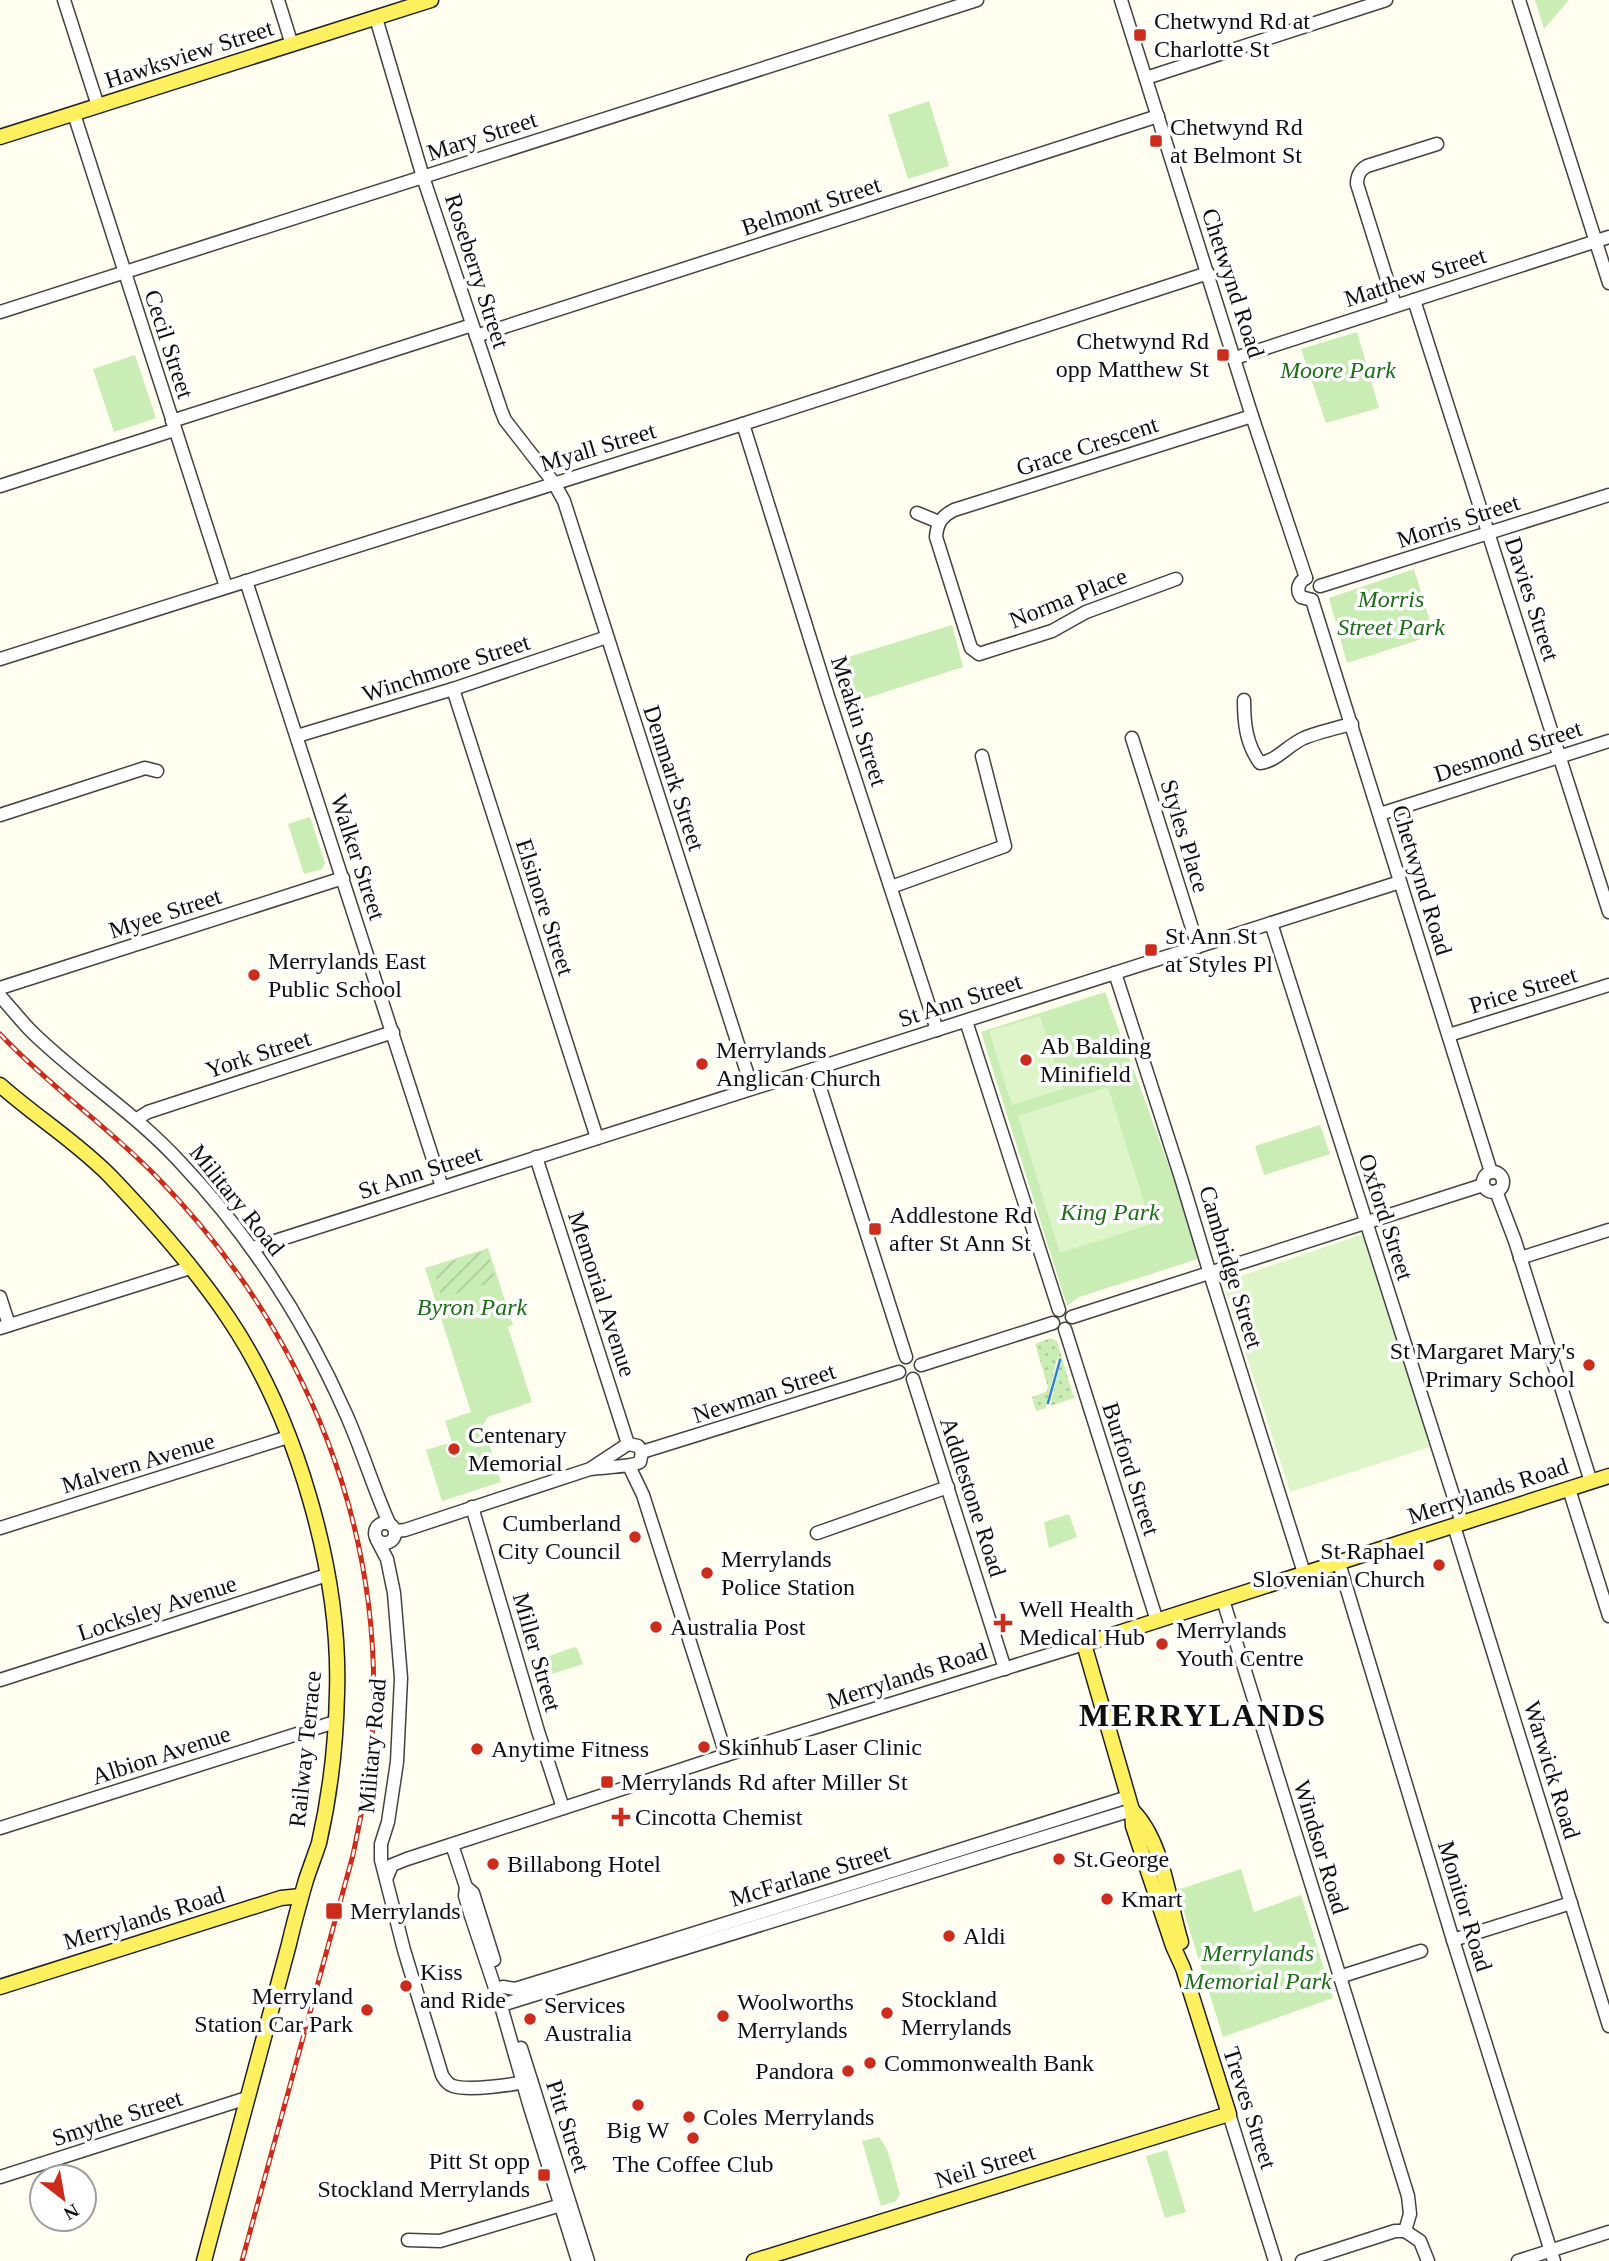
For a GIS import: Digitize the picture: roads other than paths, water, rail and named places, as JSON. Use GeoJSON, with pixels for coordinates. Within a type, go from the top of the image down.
{"type":"FeatureCollection","features":[{"type":"Feature","properties":{"kind":"main road","name":"Hawksview Street"},"geometry":{"type":"LineString","coordinates":[[0,137],[431,0]]}},
{"type":"Feature","properties":{"kind":"main road","name":"Railway Terrace"},"geometry":{"type":"LineString","coordinates":[[0,1086],[33,1115],[93,1160],[190,1268],[230,1320],[263,1380],[288,1437],[309,1497],[327,1576],[336,1651],[337,1692],[328,1785],[318,1843],[301,1896],[204,2261]]}},
{"type":"Feature","properties":{"kind":"main road","name":"Merrylands Road"},"geometry":{"type":"LineString","coordinates":[[1084,1644],[1609,1476]]}},
{"type":"Feature","properties":{"kind":"main road","name":"Treves Street"},"geometry":{"type":"LineString","coordinates":[[1084,1644],[1130,1804],[1133,1826],[1173,1946],[1184,1968],[1229,2114]]}},
{"type":"Feature","properties":{"kind":"main road","name":"Merrylands Road"},"geometry":{"type":"LineString","coordinates":[[0,1987],[286,1896],[301,1896]]}},
{"type":"Feature","properties":{"kind":"main road","name":"Neil Street"},"geometry":{"type":"LineString","coordinates":[[754,2261],[1229,2114]]}},
{"type":"Feature","properties":{"kind":"street"},"geometry":{"type":"LineString","coordinates":[[64,0],[98,106]]}},
{"type":"Feature","properties":{"kind":"street"},"geometry":{"type":"LineString","coordinates":[[278,0],[292,45]]}},
{"type":"Feature","properties":{"kind":"street","name":"Mary Street"},"geometry":{"type":"LineString","coordinates":[[0,312],[977,0]]}},
{"type":"Feature","properties":{"kind":"street","name":"Chetwynd Road"},"geometry":{"type":"LineString","coordinates":[[1121,0],[1306,578]]}},
{"type":"Feature","properties":{"kind":"street"},"geometry":{"type":"LineString","coordinates":[[1146,78],[1386,0]]}},
{"type":"Feature","properties":{"kind":"street"},"geometry":{"type":"LineString","coordinates":[[1519,0],[1609,283]]}},
{"type":"Feature","properties":{"kind":"street","name":"Roseberry Street"},"geometry":{"type":"LineString","coordinates":[[376,18],[424,177],[505,420],[554,483]]}},
{"type":"Feature","properties":{"kind":"street","name":"Cecil Street"},"geometry":{"type":"LineString","coordinates":[[74,114],[226,587]]}},
{"type":"Feature","properties":{"kind":"street","name":"Belmont Street"},"geometry":{"type":"LineString","coordinates":[[0,486],[173,425],[1158,116]]}},
{"type":"Feature","properties":{"kind":"street"},"geometry":{"type":"LineString","coordinates":[[1395,305],[1357,177],[1360,170],[1367,166],[1437,144]]}},
{"type":"Feature","properties":{"kind":"street","name":"Matthew Street"},"geometry":{"type":"LineString","coordinates":[[1235,358],[1609,237]]}},
{"type":"Feature","properties":{"kind":"street","name":"Myall Street"},"geometry":{"type":"LineString","coordinates":[[0,659],[743,424],[1208,273]]}},
{"type":"Feature","properties":{"kind":"street","name":"Davies Street"},"geometry":{"type":"LineString","coordinates":[[1414,300],[1609,912]]}},
{"type":"Feature","properties":{"kind":"street","name":"Grace Crescent"},"geometry":{"type":"LineString","coordinates":[[939,522],[954,510],[1252,416]]}},
{"type":"Feature","properties":{"kind":"street","name":"Meakin Street"},"geometry":{"type":"LineString","coordinates":[[743,424],[937,1030]]}},
{"type":"Feature","properties":{"kind":"street","name":"Denmark Street"},"geometry":{"type":"LineString","coordinates":[[554,483],[564,501],[752,1088]]}},
{"type":"Feature","properties":{"kind":"street","name":"Morris Street"},"geometry":{"type":"LineString","coordinates":[[1320,586],[1609,495]]}},
{"type":"Feature","properties":{"kind":"street"},"geometry":{"type":"LineString","coordinates":[[917,513],[939,522]]}},
{"type":"Feature","properties":{"kind":"street","name":"Norma Place"},"geometry":{"type":"LineString","coordinates":[[939,522],[936,537],[971,648],[976,653],[985,653],[1052,631],[1086,612],[1176,579]]}},
{"type":"Feature","properties":{"kind":"street"},"geometry":{"type":"LineString","coordinates":[[1306,578],[1313,578],[1320,586],[1320,593],[1312,600],[1305,600],[1298,590],[1300,583],[1306,578]]}},
{"type":"Feature","properties":{"kind":"street","name":"Walker Street"},"geometry":{"type":"LineString","coordinates":[[246,581],[442,1187]]}},
{"type":"Feature","properties":{"kind":"street","name":"Chetwynd Road"},"geometry":{"type":"LineString","coordinates":[[1312,600],[1491,1172]]}},
{"type":"Feature","properties":{"kind":"street","name":"Winchmore Street"},"geometry":{"type":"LineString","coordinates":[[297,736],[453,690],[607,638]]}},
{"type":"Feature","properties":{"kind":"street","name":"Elsinore Street"},"geometry":{"type":"LineString","coordinates":[[453,690],[597,1138]]}},
{"type":"Feature","properties":{"kind":"street"},"geometry":{"type":"LineString","coordinates":[[1244,700],[1244,725],[1253,753],[1261,763],[1269,762],[1304,738],[1352,724]]}},
{"type":"Feature","properties":{"kind":"street","name":"Styles Place"},"geometry":{"type":"LineString","coordinates":[[1132,738],[1198,947]]}},
{"type":"Feature","properties":{"kind":"street","name":"Desmond Street"},"geometry":{"type":"LineString","coordinates":[[1380,814],[1609,741]]}},
{"type":"Feature","properties":{"kind":"street"},"geometry":{"type":"LineString","coordinates":[[891,887],[1005,846],[982,756]]}},
{"type":"Feature","properties":{"kind":"street"},"geometry":{"type":"LineString","coordinates":[[0,815],[145,768],[157,771]]}},
{"type":"Feature","properties":{"kind":"street","name":"Myee Street"},"geometry":{"type":"LineString","coordinates":[[0,988],[343,878]]}},
{"type":"Feature","properties":{"kind":"street","name":"St Ann Street"},"geometry":{"type":"LineString","coordinates":[[253,1248],[1400,882]]}},
{"type":"Feature","properties":{"kind":"street","name":"Oxford Street"},"geometry":{"type":"LineString","coordinates":[[1271,923],[1458,1525]]}},
{"type":"Feature","properties":{"kind":"street","name":"Cambridge Street"},"geometry":{"type":"LineString","coordinates":[[1115,973],[1304,1573]]}},
{"type":"Feature","properties":{"kind":"street","name":"Price Street"},"geometry":{"type":"LineString","coordinates":[[1449,1035],[1609,985]]}},
{"type":"Feature","properties":{"kind":"street","name":"Military Road"},"geometry":{"type":"LineString","coordinates":[[0,996],[32,1032],[137,1119],[213,1198],[253,1248],[299,1319],[328,1373],[353,1431],[392,1545],[396,1577],[394,1593],[401,1678],[397,1762],[388,1822],[381,1844],[381,1860],[387,1877]]}},
{"type":"Feature","properties":{"kind":"street"},"geometry":{"type":"LineString","coordinates":[[966,1021],[1059,1310]]}},
{"type":"Feature","properties":{"kind":"street","name":"York Street"},"geometry":{"type":"LineString","coordinates":[[137,1119],[148,1112],[393,1032]]}},
{"type":"Feature","properties":{"kind":"street"},"geometry":{"type":"LineString","coordinates":[[814,1069],[906,1357]]}},
{"type":"Feature","properties":{"kind":"street","name":"Memorial Avenue"},"geometry":{"type":"LineString","coordinates":[[536,1157],[625,1446],[621,1459],[634,1461]]}},
{"type":"Feature","properties":{"kind":"street"},"geometry":{"type":"LineString","coordinates":[[1491,1172],[1502,1177],[1503,1184],[1496,1191],[1490,1192],[1483,1185],[1484,1177],[1491,1172]]}},
{"type":"Feature","properties":{"kind":"street"},"geometry":{"type":"LineString","coordinates":[[1072,1317],[1483,1185]]}},
{"type":"Feature","properties":{"kind":"street"},"geometry":{"type":"LineString","coordinates":[[1496,1191],[1591,1482]]}},
{"type":"Feature","properties":{"kind":"street"},"geometry":{"type":"LineString","coordinates":[[1520,1258],[1609,1230]]}},
{"type":"Feature","properties":{"kind":"street"},"geometry":{"type":"LineString","coordinates":[[0,1297],[5,1327],[190,1268]]}},
{"type":"Feature","properties":{"kind":"street"},"geometry":{"type":"LineString","coordinates":[[1053,1323],[1059,1329],[1065,1329],[1072,1323],[1068,1312],[1059,1310]]}},
{"type":"Feature","properties":{"kind":"street"},"geometry":{"type":"LineString","coordinates":[[1053,1323],[1054,1314],[1059,1310]]}},
{"type":"Feature","properties":{"kind":"street"},"geometry":{"type":"LineString","coordinates":[[921,1365],[1053,1323]]}},
{"type":"Feature","properties":{"kind":"street","name":"Burford Street"},"geometry":{"type":"LineString","coordinates":[[1065,1329],[1157,1621]]}},
{"type":"Feature","properties":{"kind":"street"},"geometry":{"type":"LineString","coordinates":[[906,1357],[914,1357],[921,1365],[919,1375],[913,1379],[906,1379],[899,1372],[900,1361],[906,1357]]}},
{"type":"Feature","properties":{"kind":"street","name":"Newman Street"},"geometry":{"type":"LineString","coordinates":[[386,1532],[405,1530],[590,1469],[634,1461],[899,1372]]}},
{"type":"Feature","properties":{"kind":"street","name":"Addlestone Road"},"geometry":{"type":"LineString","coordinates":[[913,1379],[1005,1669]]}},
{"type":"Feature","properties":{"kind":"street","name":"Malvern Avenue"},"geometry":{"type":"LineString","coordinates":[[0,1528],[288,1437]]}},
{"type":"Feature","properties":{"kind":"street"},"geometry":{"type":"LineString","coordinates":[[625,1446],[638,1446],[634,1461],[643,1495],[726,1755]]}},
{"type":"Feature","properties":{"kind":"street","name":"Newman Street"},"geometry":{"type":"LineString","coordinates":[[590,1469],[625,1446]]}},
{"type":"Feature","properties":{"kind":"street"},"geometry":{"type":"LineString","coordinates":[[817,1533],[948,1487]]}},
{"type":"Feature","properties":{"kind":"street"},"geometry":{"type":"LineString","coordinates":[[1569,1489],[1609,1616]]}},
{"type":"Feature","properties":{"kind":"street","name":"Miller Street"},"geometry":{"type":"LineString","coordinates":[[472,1507],[563,1808]]}},
{"type":"Feature","properties":{"kind":"street","name":"Warwick Road"},"geometry":{"type":"LineString","coordinates":[[1458,1525],[1609,2026]]}},
{"type":"Feature","properties":{"kind":"street","name":"Monitor Road"},"geometry":{"type":"LineString","coordinates":[[1339,1563],[1553,2256]]}},
{"type":"Feature","properties":{"kind":"street","name":"Locksley Avenue"},"geometry":{"type":"LineString","coordinates":[[0,1680],[327,1576]]}},
{"type":"Feature","properties":{"kind":"street","name":"Windsor Road"},"geometry":{"type":"LineString","coordinates":[[1223,1600],[1408,2196],[1410,2214],[1405,2231]]}},
{"type":"Feature","properties":{"kind":"street","name":"Merrylands Road"},"geometry":{"type":"LineString","coordinates":[[387,1877],[392,1865],[399,1862],[726,1755],[1084,1644]]}},
{"type":"Feature","properties":{"kind":"street","name":"Albion Avenue"},"geometry":{"type":"LineString","coordinates":[[0,1828],[335,1722]]}},
{"type":"Feature","properties":{"kind":"street","name":"McFarlane Street"},"geometry":{"type":"LineString","coordinates":[[503,1987],[515,1989],[1130,1804]]}},
{"type":"Feature","properties":{"kind":"street","name":"McFarlane Street"},"geometry":{"type":"LineString","coordinates":[[508,2003],[1130,1804]]}},
{"type":"Feature","properties":{"kind":"street","name":"Pitt Street"},"geometry":{"type":"LineString","coordinates":[[452,1845],[466,1887],[468,1905],[501,2006],[588,2261]]}},
{"type":"Feature","properties":{"kind":"street"},"geometry":{"type":"LineString","coordinates":[[387,1877],[404,1950],[444,2079],[451,2085],[460,2087],[527,2082]]}},
{"type":"Feature","properties":{"kind":"street","name":"Pitt Street"},"geometry":{"type":"LineString","coordinates":[[466,1887],[473,1893],[508,2003],[527,2082],[578,2261]]}},
{"type":"Feature","properties":{"kind":"street"},"geometry":{"type":"LineString","coordinates":[[1454,1940],[1571,1903]]}},
{"type":"Feature","properties":{"kind":"street"},"geometry":{"type":"LineString","coordinates":[[1339,1977],[1420,1951]]}},
{"type":"Feature","properties":{"kind":"street","name":"Smythe Street"},"geometry":{"type":"LineString","coordinates":[[0,2177],[247,2098]]}},
{"type":"Feature","properties":{"kind":"street","name":"Treves Street"},"geometry":{"type":"LineString","coordinates":[[1229,2114],[1275,2261]]}},
{"type":"Feature","properties":{"kind":"street"},"geometry":{"type":"LineString","coordinates":[[408,2240],[440,2241],[561,2205]]}},
{"type":"Feature","properties":{"kind":"street"},"geometry":{"type":"LineString","coordinates":[[1302,2261],[1395,2231],[1405,2231],[1420,2241],[1428,2261]]}},
{"type":"Feature","properties":{"kind":"street"},"geometry":{"type":"LineString","coordinates":[[1518,2261],[1553,2256],[1609,2232]]}},
{"type":"Feature","properties":{"kind":"waterway"},"geometry":{"type":"LineString","coordinates":[[1048,1403],[1060,1360]]}},
{"type":"Feature","properties":{"kind":"railway"},"geometry":{"type":"LineString","coordinates":[[0,1034],[156,1176],[209,1236],[256,1301],[295,1369],[327,1440],[351,1515],[367,1591],[373,1670],[371,1751],[364,1803],[353,1855],[242,2261]]}},
{"type":"Feature","properties":{"kind":"place","name":"Chetwynd Rd at Charlotte St"},"geometry":{"type":"Point","coordinates":[1140,35]}},
{"type":"Feature","properties":{"kind":"place","name":"Chetwynd Rd at Belmont St"},"geometry":{"type":"Point","coordinates":[1156,141]}},
{"type":"Feature","properties":{"kind":"place","name":"Chetwynd Rd opp Matthew St"},"geometry":{"type":"Point","coordinates":[1223,355]}},
{"type":"Feature","properties":{"kind":"place","name":"St Ann St at Styles Pl"},"geometry":{"type":"Point","coordinates":[1151,950]}},
{"type":"Feature","properties":{"kind":"place","name":"Merrylands East Public School"},"geometry":{"type":"Point","coordinates":[254,975]}},
{"type":"Feature","properties":{"kind":"place","name":"Ab Balding Minifield"},"geometry":{"type":"Point","coordinates":[1026,1060]}},
{"type":"Feature","properties":{"kind":"place","name":"Merrylands Anglican Church"},"geometry":{"type":"Point","coordinates":[702,1064]}},
{"type":"Feature","properties":{"kind":"place","name":"Addlestone Rd after St Ann St"},"geometry":{"type":"Point","coordinates":[875,1229]}},
{"type":"Feature","properties":{"kind":"place","name":"St Margaret Mary's Primary School"},"geometry":{"type":"Point","coordinates":[1589,1365]}},
{"type":"Feature","properties":{"kind":"place","name":"Centenary Memorial"},"geometry":{"type":"Point","coordinates":[454,1449]}},
{"type":"Feature","properties":{"kind":"place","name":"Cumberland City Council"},"geometry":{"type":"Point","coordinates":[635,1537]}},
{"type":"Feature","properties":{"kind":"place","name":"St Raphael Slovenian Church"},"geometry":{"type":"Point","coordinates":[1439,1565]}},
{"type":"Feature","properties":{"kind":"place","name":"Merrylands Police Station"},"geometry":{"type":"Point","coordinates":[707,1573]}},
{"type":"Feature","properties":{"kind":"place","name":"Well Health Medical Hub"},"geometry":{"type":"Point","coordinates":[1003,1623]}},
{"type":"Feature","properties":{"kind":"place","name":"Australia Post"},"geometry":{"type":"Point","coordinates":[656,1627]}},
{"type":"Feature","properties":{"kind":"place","name":"Merrylands Youth Centre"},"geometry":{"type":"Point","coordinates":[1162,1644]}},
{"type":"Feature","properties":{"kind":"place","name":"Skinhub Laser Clinic"},"geometry":{"type":"Point","coordinates":[704,1747]}},
{"type":"Feature","properties":{"kind":"place","name":"Anytime Fitness"},"geometry":{"type":"Point","coordinates":[477,1749]}},
{"type":"Feature","properties":{"kind":"place","name":"Merrylands Rd after Miller St"},"geometry":{"type":"Point","coordinates":[607,1782]}},
{"type":"Feature","properties":{"kind":"place","name":"Cincotta Chemist"},"geometry":{"type":"Point","coordinates":[621,1817]}},
{"type":"Feature","properties":{"kind":"place","name":"St.George"},"geometry":{"type":"Point","coordinates":[1059,1859]}},
{"type":"Feature","properties":{"kind":"place","name":"Billabong Hotel"},"geometry":{"type":"Point","coordinates":[493,1864]}},
{"type":"Feature","properties":{"kind":"place","name":"Kmart"},"geometry":{"type":"Point","coordinates":[1107,1899]}},
{"type":"Feature","properties":{"kind":"place","name":"Merrylands"},"geometry":{"type":"Point","coordinates":[334,1911]}},
{"type":"Feature","properties":{"kind":"place","name":"Aldi"},"geometry":{"type":"Point","coordinates":[949,1936]}},
{"type":"Feature","properties":{"kind":"place","name":"Kiss and Ride"},"geometry":{"type":"Point","coordinates":[406,1986]}},
{"type":"Feature","properties":{"kind":"place","name":"Merryland Station Car Park"},"geometry":{"type":"Point","coordinates":[367,2010]}},
{"type":"Feature","properties":{"kind":"place","name":"Stockland Merrylands"},"geometry":{"type":"Point","coordinates":[887,2013]}},
{"type":"Feature","properties":{"kind":"place","name":"Woolworths Merrylands"},"geometry":{"type":"Point","coordinates":[723,2016]}},
{"type":"Feature","properties":{"kind":"place","name":"Services Australia"},"geometry":{"type":"Point","coordinates":[530,2019]}},
{"type":"Feature","properties":{"kind":"place","name":"Commonwealth Bank"},"geometry":{"type":"Point","coordinates":[870,2063]}},
{"type":"Feature","properties":{"kind":"place","name":"Pandora"},"geometry":{"type":"Point","coordinates":[848,2071]}},
{"type":"Feature","properties":{"kind":"place","name":"Big W"},"geometry":{"type":"Point","coordinates":[638,2105]}},
{"type":"Feature","properties":{"kind":"place","name":"Coles Merrylands"},"geometry":{"type":"Point","coordinates":[689,2117]}},
{"type":"Feature","properties":{"kind":"place","name":"The Coffee Club"},"geometry":{"type":"Point","coordinates":[693,2138]}},
{"type":"Feature","properties":{"kind":"place","name":"Pitt St opp Stockland Merrylands"},"geometry":{"type":"Point","coordinates":[544,2175]}},
{"type":"Feature","properties":{"kind":"district","name":"MERRYLANDS"},"geometry":{"type":"Point","coordinates":[1203,1715]}},
{"type":"Feature","properties":{"kind":"park label","name":"Moore Park"},"geometry":{"type":"Point","coordinates":[1338,370]}},
{"type":"Feature","properties":{"kind":"park label","name":"Morris Street Park"},"geometry":{"type":"Point","coordinates":[1391,613]}},
{"type":"Feature","properties":{"kind":"park label","name":"King Park"},"geometry":{"type":"Point","coordinates":[1110,1212]}},
{"type":"Feature","properties":{"kind":"park label","name":"Byron Park"},"geometry":{"type":"Point","coordinates":[472,1307]}},
{"type":"Feature","properties":{"kind":"park label","name":"Merrylands Memorial Park"},"geometry":{"type":"Point","coordinates":[1258,1967]}}]}
